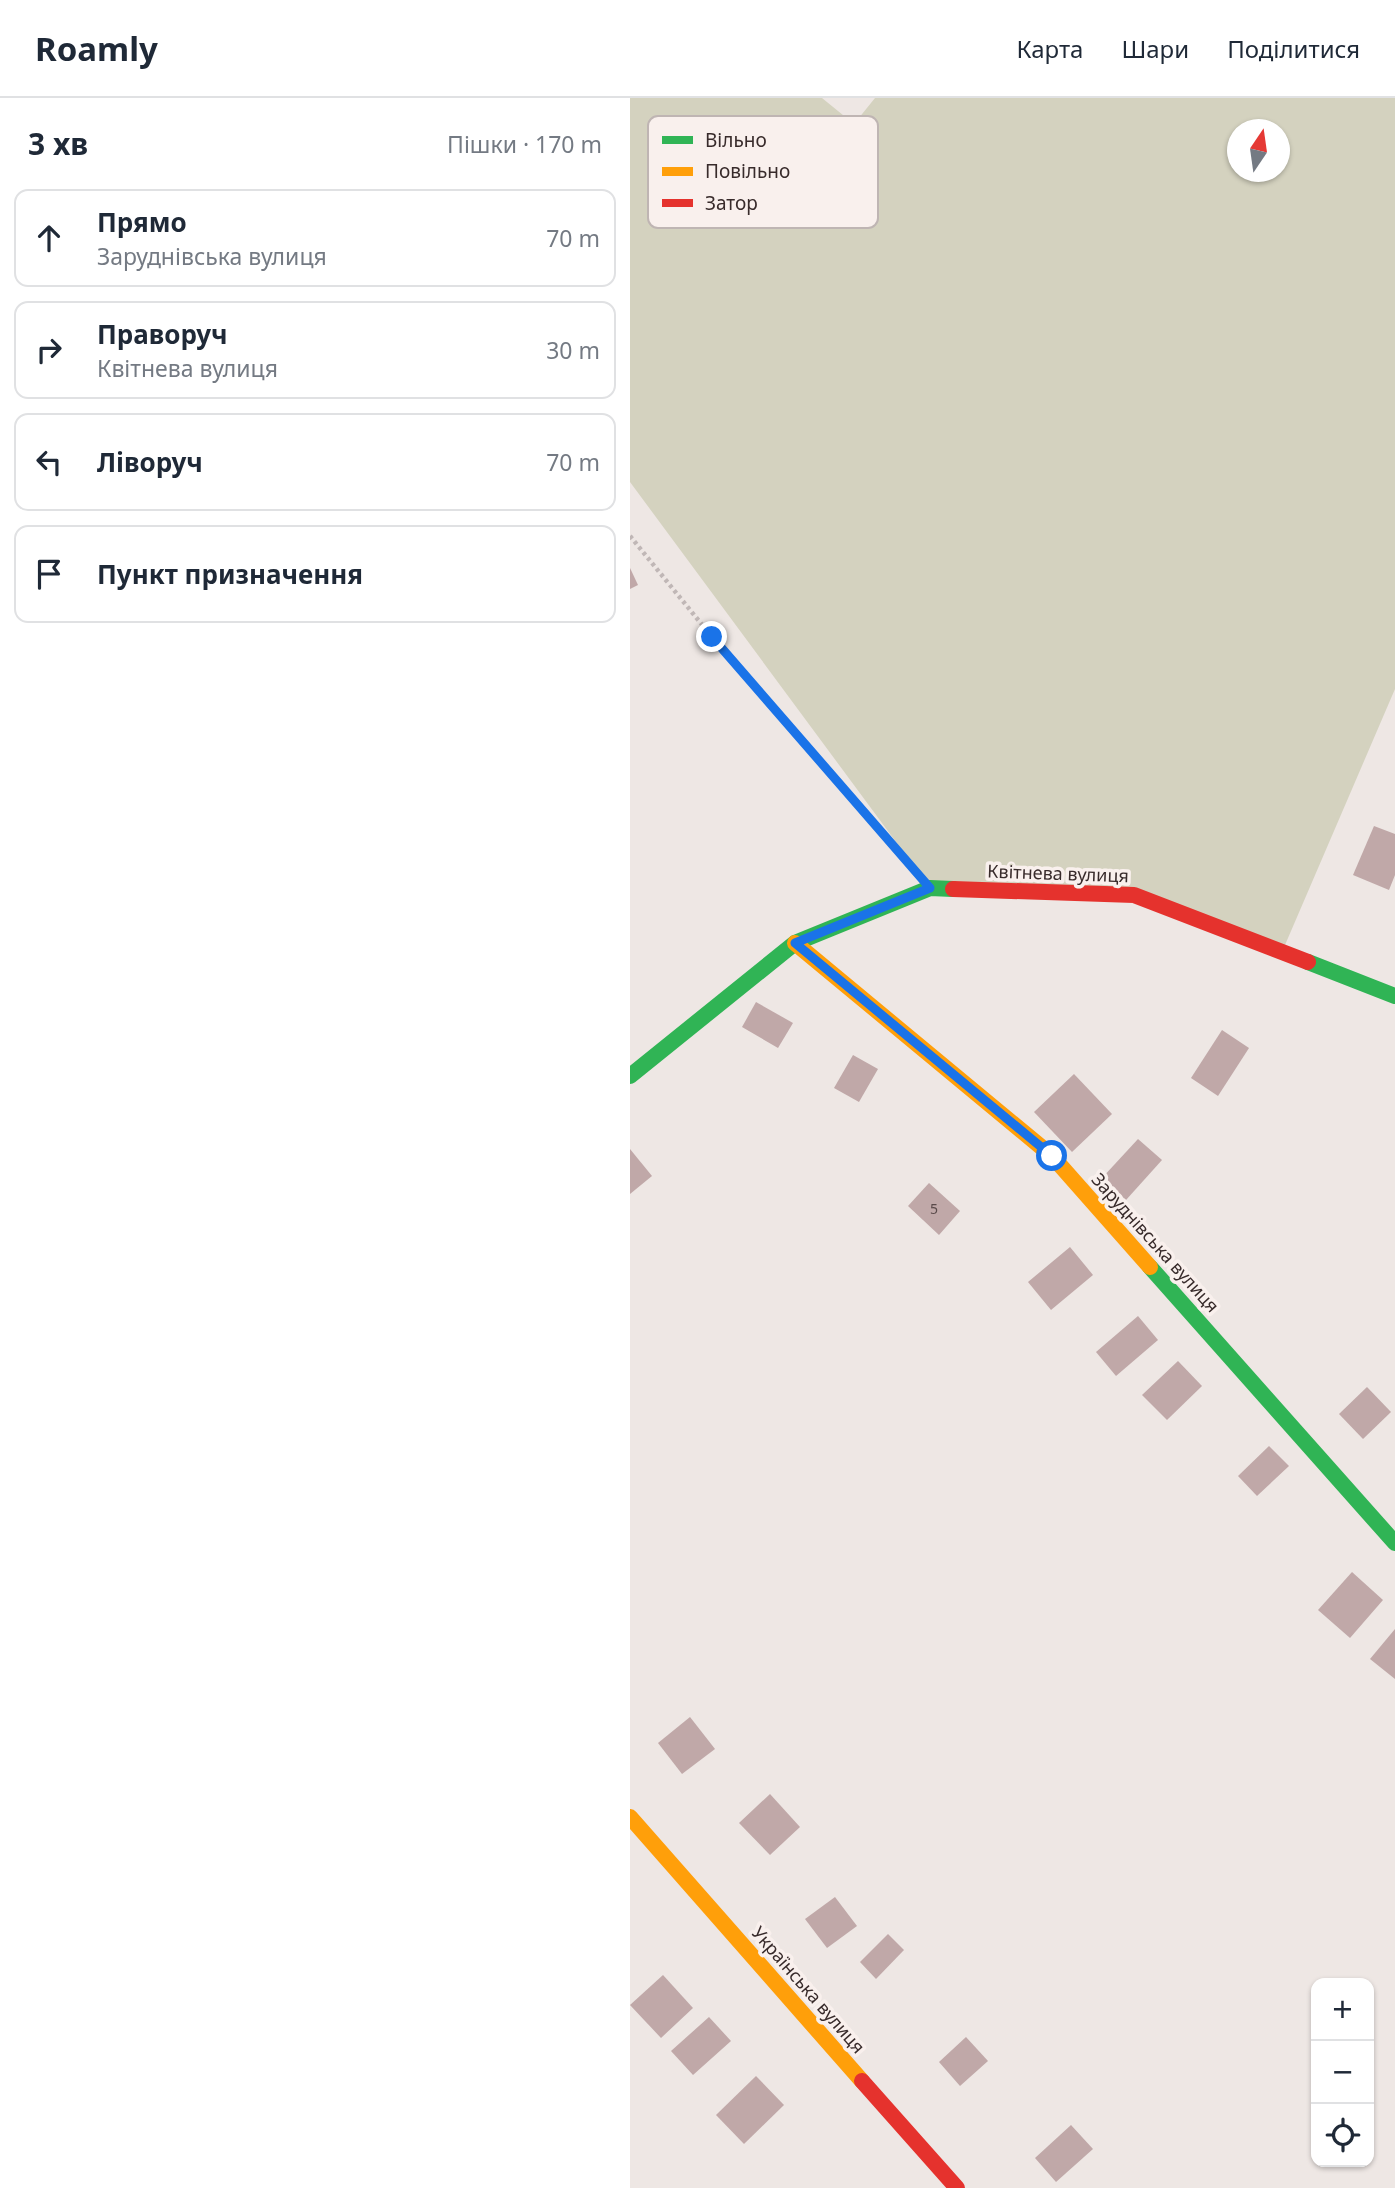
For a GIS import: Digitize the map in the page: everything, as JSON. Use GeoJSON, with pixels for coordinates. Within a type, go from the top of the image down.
{"type":"FeatureCollection","features":[{"type":"Feature","properties":{"kind":"street","name":"Квітнева вулиця"},"geometry":{"type":"LineString","coordinates":[[630,1076],[795,943],[930,888],[1134,895],[1395,996]]}},
{"type":"Feature","properties":{"kind":"street","name":"Заруднівська вулиця"},"geometry":{"type":"LineString","coordinates":[[795,943],[1052,1156],[1395,1543]]}},
{"type":"Feature","properties":{"kind":"street","name":"Українська вулиця"},"geometry":{"type":"LineString","coordinates":[[630,1817],[957,2188]]}},
{"type":"Feature","properties":{"kind":"path"},"geometry":{"type":"LineString","coordinates":[[630,536],[712,637],[930,888]]}},
{"type":"Feature","properties":{"kind":"shaded area"},"geometry":{"type":"Polygon","coordinates":[[[630,98],[822,98],[844,116],[648,116],[648,228],[878,228],[878,116],[860,116],[875,98],[1395,98],[1395,689],[1282,952],[1134,895],[930,888],[630,482],[630,98]]]}},
{"type":"Feature","properties":{"kind":"building"},"geometry":{"type":"Polygon","coordinates":[[[630,568],[638,585],[630,589],[630,568]]]}},
{"type":"Feature","properties":{"kind":"building"},"geometry":{"type":"Polygon","coordinates":[[[1374,826],[1395,834],[1395,875],[1389,890],[1353,875],[1374,826]]]}},
{"type":"Feature","properties":{"kind":"building"},"geometry":{"type":"Polygon","coordinates":[[[756,1002],[793,1023],[778,1048],[742,1027],[756,1002]]]}},
{"type":"Feature","properties":{"kind":"building"},"geometry":{"type":"Polygon","coordinates":[[[1222,1030],[1249,1048],[1218,1096],[1191,1078],[1222,1030]]]}},
{"type":"Feature","properties":{"kind":"building"},"geometry":{"type":"Polygon","coordinates":[[[853,1055],[878,1069],[859,1102],[834,1088],[853,1055]]]}},
{"type":"Feature","properties":{"kind":"building"},"geometry":{"type":"Polygon","coordinates":[[[1074,1074],[1112,1114],[1072,1152],[1034,1112],[1074,1074]]]}},
{"type":"Feature","properties":{"kind":"building"},"geometry":{"type":"Polygon","coordinates":[[[1138,1139],[1162,1160],[1126,1200],[1102,1178],[1138,1139]]]}},
{"type":"Feature","properties":{"kind":"building"},"geometry":{"type":"Polygon","coordinates":[[[630,1149],[652,1176],[630,1194],[630,1149]]]}},
{"type":"Feature","properties":{"kind":"building"},"geometry":{"type":"Polygon","coordinates":[[[929,1183],[960,1211],[939,1235],[908,1206],[929,1183]]]}},
{"type":"Feature","properties":{"kind":"building"},"geometry":{"type":"Polygon","coordinates":[[[1070,1247],[1093,1275],[1051,1310],[1028,1282],[1070,1247]]]}},
{"type":"Feature","properties":{"kind":"building"},"geometry":{"type":"Polygon","coordinates":[[[1138,1316],[1158,1340],[1116,1376],[1096,1352],[1138,1316]]]}},
{"type":"Feature","properties":{"kind":"building"},"geometry":{"type":"Polygon","coordinates":[[[1178,1361],[1202,1386],[1167,1420],[1142,1395],[1178,1361]]]}},
{"type":"Feature","properties":{"kind":"building"},"geometry":{"type":"Polygon","coordinates":[[[1367,1387],[1391,1412],[1363,1439],[1339,1414],[1367,1387]]]}},
{"type":"Feature","properties":{"kind":"building"},"geometry":{"type":"Polygon","coordinates":[[[1269,1446],[1289,1466],[1257,1496],[1238,1476],[1269,1446]]]}},
{"type":"Feature","properties":{"kind":"building"},"geometry":{"type":"Polygon","coordinates":[[[1352,1572],[1383,1600],[1350,1638],[1318,1610],[1352,1572]]]}},
{"type":"Feature","properties":{"kind":"building"},"geometry":{"type":"Polygon","coordinates":[[[1395,1629],[1395,1679],[1370,1659],[1395,1629]]]}},
{"type":"Feature","properties":{"kind":"building"},"geometry":{"type":"Polygon","coordinates":[[[690,1717],[715,1749],[682,1774],[658,1743],[690,1717]]]}},
{"type":"Feature","properties":{"kind":"building"},"geometry":{"type":"Polygon","coordinates":[[[770,1794],[800,1827],[770,1855],[739,1823],[770,1794]]]}},
{"type":"Feature","properties":{"kind":"building"},"geometry":{"type":"Polygon","coordinates":[[[835,1897],[857,1926],[827,1948],[805,1919],[835,1897]]]}},
{"type":"Feature","properties":{"kind":"building"},"geometry":{"type":"Polygon","coordinates":[[[888,1934],[904,1950],[876,1979],[860,1962],[888,1934]]]}},
{"type":"Feature","properties":{"kind":"building"},"geometry":{"type":"Polygon","coordinates":[[[663,1975],[693,2008],[661,2038],[630,2005],[663,1975]]]}},
{"type":"Feature","properties":{"kind":"building"},"geometry":{"type":"Polygon","coordinates":[[[709,2017],[731,2041],[693,2075],[671,2051],[709,2017]]]}},
{"type":"Feature","properties":{"kind":"building"},"geometry":{"type":"Polygon","coordinates":[[[966,2037],[988,2061],[960,2086],[939,2062],[966,2037]]]}},
{"type":"Feature","properties":{"kind":"building"},"geometry":{"type":"Polygon","coordinates":[[[756,2076],[784,2105],[744,2144],[716,2115],[756,2076]]]}},
{"type":"Feature","properties":{"kind":"building"},"geometry":{"type":"Polygon","coordinates":[[[1071,2125],[1093,2149],[1056,2182],[1035,2158],[1071,2125]]]}},
{"type":"Feature","properties":{"kind":"traffic: fast"},"geometry":{"type":"LineString","coordinates":[[630,1076],[795,943],[930,888],[953,889]]}},
{"type":"Feature","properties":{"kind":"traffic: fast"},"geometry":{"type":"LineString","coordinates":[[1308,962],[1395,996]]}},
{"type":"Feature","properties":{"kind":"traffic: fast"},"geometry":{"type":"LineString","coordinates":[[1150,1267],[1395,1543]]}},
{"type":"Feature","properties":{"kind":"traffic: slow"},"geometry":{"type":"LineString","coordinates":[[795,943],[1052,1156],[1150,1267]]}},
{"type":"Feature","properties":{"kind":"traffic: slow"},"geometry":{"type":"LineString","coordinates":[[630,1817],[862,2081]]}},
{"type":"Feature","properties":{"kind":"traffic: jam"},"geometry":{"type":"LineString","coordinates":[[953,889],[1134,895],[1308,962]]}},
{"type":"Feature","properties":{"kind":"traffic: jam"},"geometry":{"type":"LineString","coordinates":[[862,2081],[957,2188]]}},
{"type":"Feature","properties":{"kind":"route"},"geometry":{"type":"LineString","coordinates":[[712,637],[930,888],[795,943],[1052,1156]]}}]}
